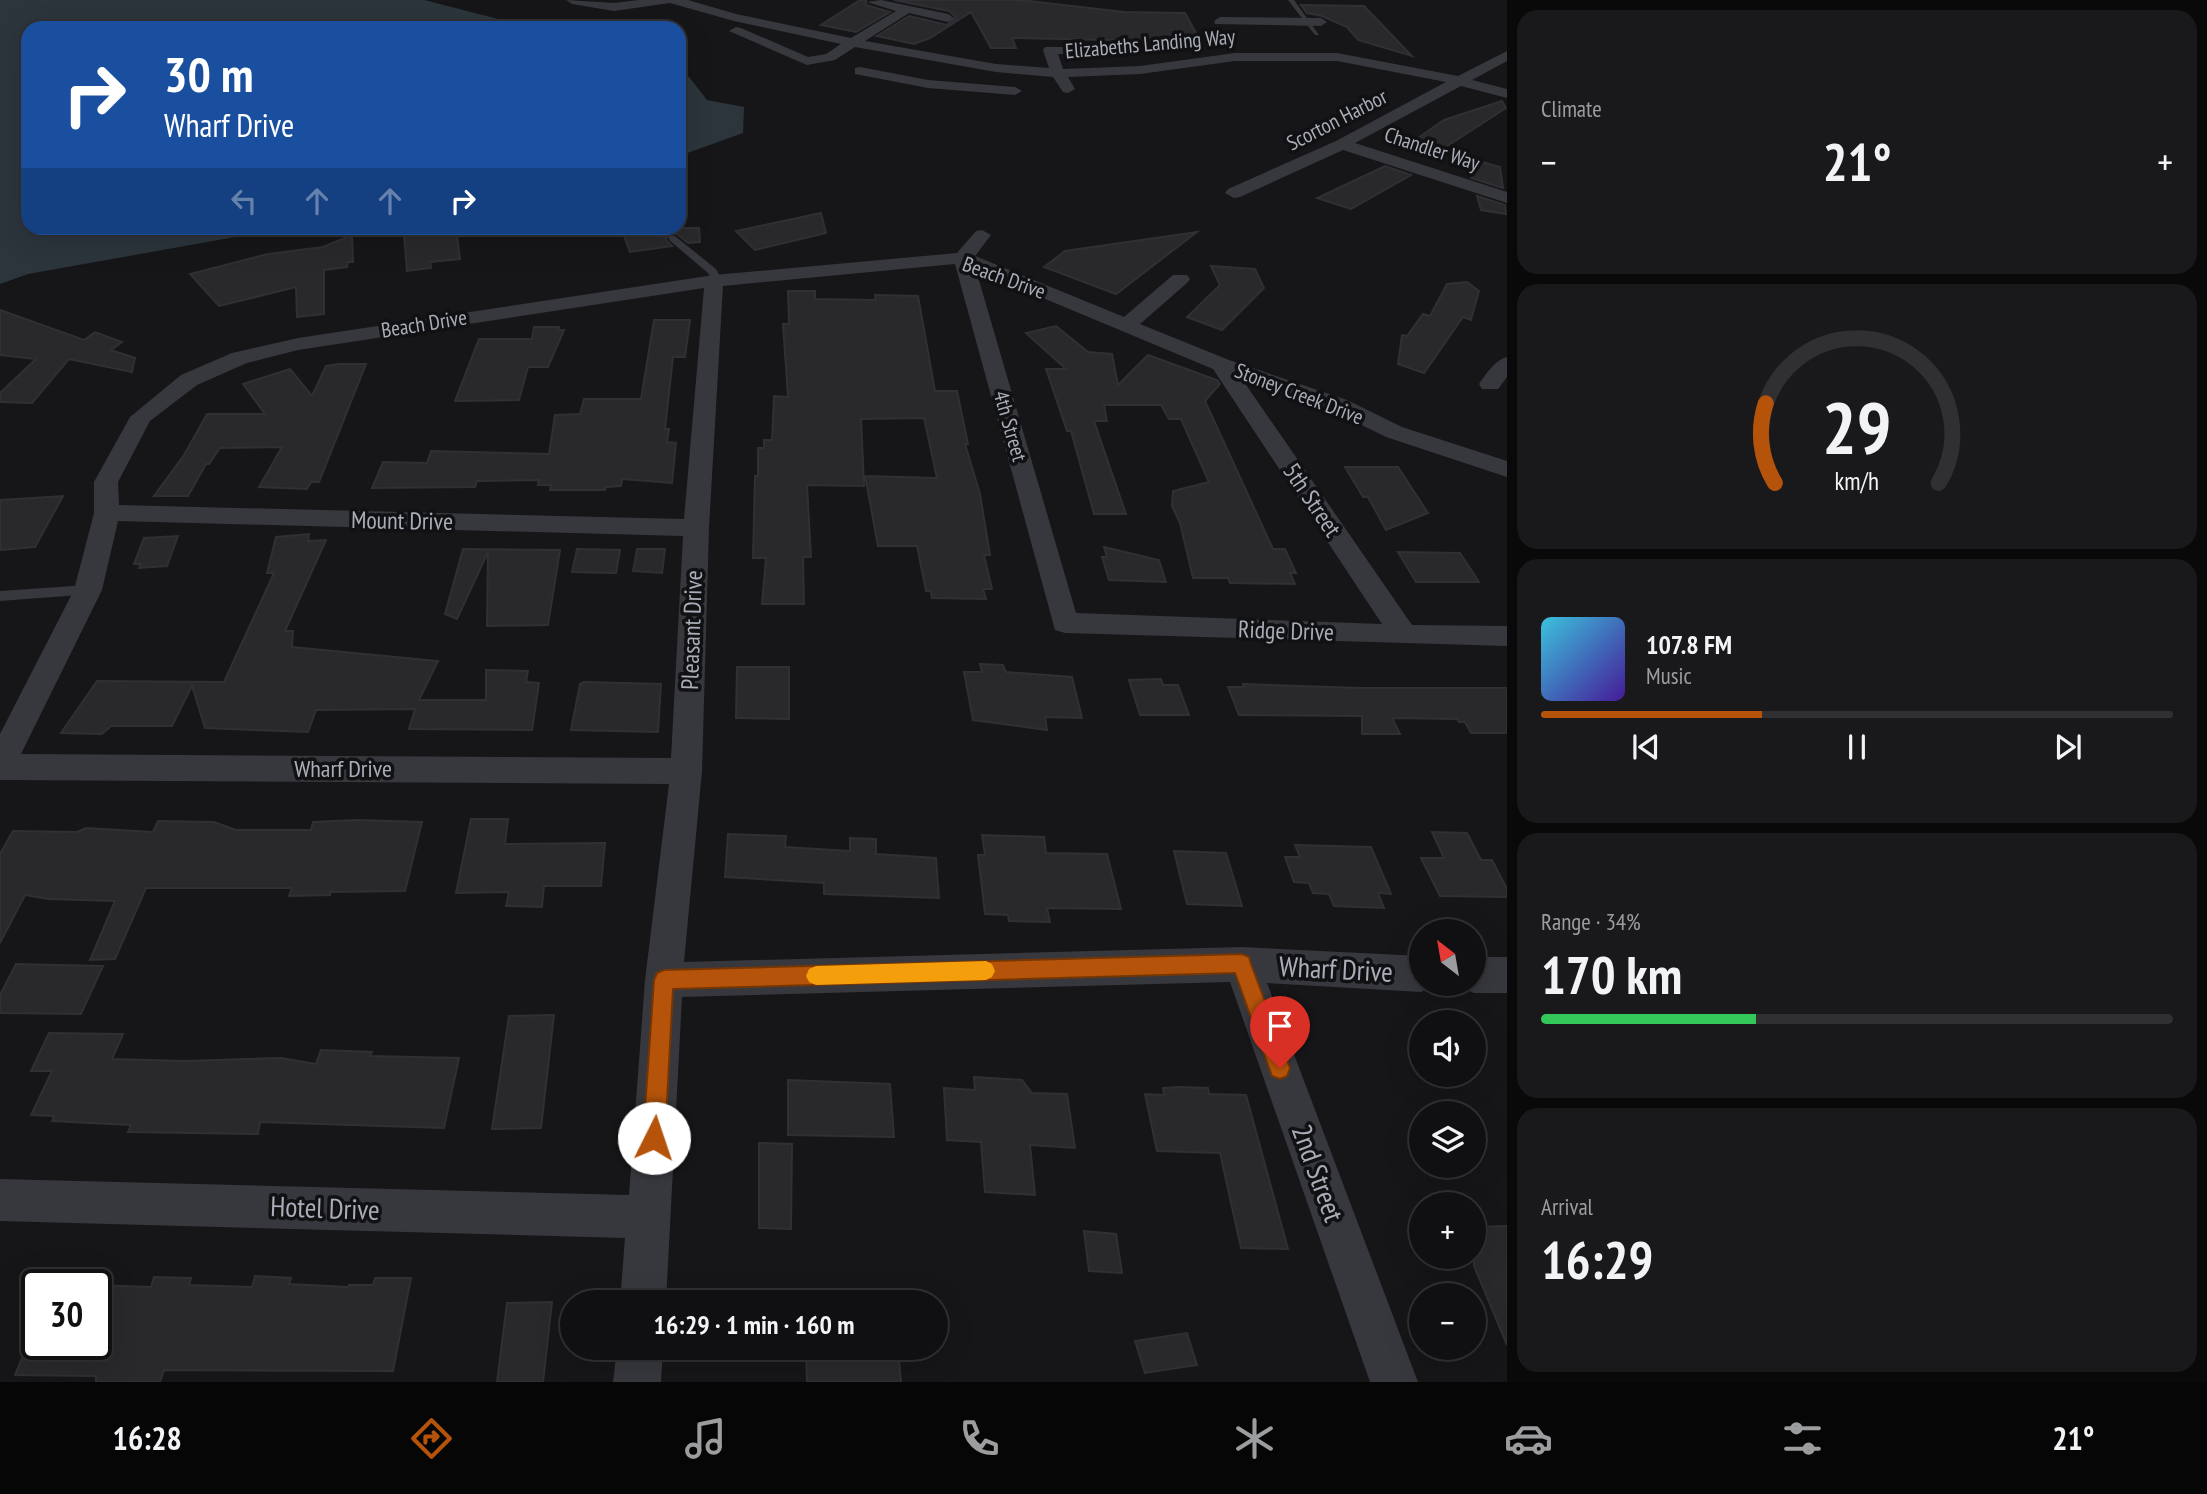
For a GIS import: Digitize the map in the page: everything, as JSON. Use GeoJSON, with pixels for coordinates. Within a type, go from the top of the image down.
{"type":"FeatureCollection","features":[{"type":"Feature","properties":{"kind":"street"},"geometry":{"type":"LineString","coordinates":[[572,0],[614,7],[667,0]]}},
{"type":"Feature","properties":{"kind":"street","name":"Elizabeths Landing Way"},"geometry":{"type":"LineString","coordinates":[[674,0],[734,17],[853,43],[996,68],[1058,73],[1140,69],[1235,57],[1337,57],[1457,80],[1507,94]]}},
{"type":"Feature","properties":{"kind":"street"},"geometry":{"type":"LineString","coordinates":[[873,2],[948,18]]}},
{"type":"Feature","properties":{"kind":"street"},"geometry":{"type":"LineString","coordinates":[[1251,7],[1269,20],[1296,57]]}},
{"type":"Feature","properties":{"kind":"street"},"geometry":{"type":"LineString","coordinates":[[678,16],[749,35],[807,61],[830,57],[907,9]]}},
{"type":"Feature","properties":{"kind":"street"},"geometry":{"type":"LineString","coordinates":[[1220,21],[1306,21],[1319,28]]}},
{"type":"Feature","properties":{"kind":"street"},"geometry":{"type":"LineString","coordinates":[[1050,94],[1076,92],[1058,73],[1050,50],[1116,51]]}},
{"type":"Feature","properties":{"kind":"street","name":"Scorton Harbor"},"geometry":{"type":"LineString","coordinates":[[1234,193],[1342,144],[1507,55]]}},
{"type":"Feature","properties":{"kind":"street"},"geometry":{"type":"LineString","coordinates":[[928,84],[945,61]]}},
{"type":"Feature","properties":{"kind":"street"},"geometry":{"type":"LineString","coordinates":[[860,71],[928,84],[1015,91]]}},
{"type":"Feature","properties":{"kind":"street","name":"Chandler Way"},"geometry":{"type":"LineString","coordinates":[[1342,144],[1507,198]]}},
{"type":"Feature","properties":{"kind":"street"},"geometry":{"type":"LineString","coordinates":[[963,258],[982,236]]}},
{"type":"Feature","properties":{"kind":"street","name":"Beach Drive"},"geometry":{"type":"LineString","coordinates":[[0,766],[88,590],[107,513],[106,482],[141,417],[189,380],[240,358],[298,344],[715,280],[963,258],[1093,312]]}},
{"type":"Feature","properties":{"kind":"street","name":"4th Street"},"geometry":{"type":"LineString","coordinates":[[963,258],[1065,623]]}},
{"type":"Feature","properties":{"kind":"street"},"geometry":{"type":"LineString","coordinates":[[1126,326],[1180,279]]}},
{"type":"Feature","properties":{"kind":"street","name":"Pleasant Drive"},"geometry":{"type":"LineString","coordinates":[[644,1290],[664,980],[686,771],[696,528],[715,280]]}},
{"type":"Feature","properties":{"kind":"street","name":"Stoney Creek Drive"},"geometry":{"type":"LineString","coordinates":[[1093,312],[1221,365],[1339,405],[1394,432],[1507,469]]}},
{"type":"Feature","properties":{"kind":"street"},"geometry":{"type":"LineString","coordinates":[[1490,384],[1507,363]]}},
{"type":"Feature","properties":{"kind":"street","name":"5th Street"},"geometry":{"type":"LineString","coordinates":[[1221,365],[1404,635]]}},
{"type":"Feature","properties":{"kind":"street","name":"Mount Drive"},"geometry":{"type":"LineString","coordinates":[[107,513],[696,528]]}},
{"type":"Feature","properties":{"kind":"street","name":"Ridge Drive"},"geometry":{"type":"LineString","coordinates":[[1065,623],[1507,636]]}},
{"type":"Feature","properties":{"kind":"street","name":"Wharf Drive"},"geometry":{"type":"LineString","coordinates":[[0,766],[686,771]]}},
{"type":"Feature","properties":{"kind":"street","name":"Wharf Drive"},"geometry":{"type":"LineString","coordinates":[[664,980],[1242,964],[1409,973]]}},
{"type":"Feature","properties":{"kind":"street","name":"2nd Street"},"geometry":{"type":"LineString","coordinates":[[1242,964],[1394,1382]]}},
{"type":"Feature","properties":{"kind":"street"},"geometry":{"type":"LineString","coordinates":[[1486,975],[1507,975]]}},
{"type":"Feature","properties":{"kind":"street","name":"Hotel Drive"},"geometry":{"type":"LineString","coordinates":[[0,1199],[649,1217]]}},
{"type":"Feature","properties":{"kind":"street"},"geometry":{"type":"LineString","coordinates":[[637,1382],[639,1360]]}},
{"type":"Feature","properties":{"kind":"lane"},"geometry":{"type":"LineString","coordinates":[[1291,0],[1306,21]]}},
{"type":"Feature","properties":{"kind":"lane"},"geometry":{"type":"LineString","coordinates":[[672,238],[712,271],[715,280]]}},
{"type":"Feature","properties":{"kind":"lane"},"geometry":{"type":"LineString","coordinates":[[0,596],[88,590]]}},
{"type":"Feature","properties":{"kind":"shaded area"},"geometry":{"type":"Polygon","coordinates":[[[0,0],[424,0],[506,21],[21,21],[21,235],[247,235],[28,274],[0,284],[0,0]]]}},
{"type":"Feature","properties":{"kind":"shaded area"},"geometry":{"type":"Polygon","coordinates":[[[686,76],[707,100],[744,107],[743,133],[686,153],[686,76]]]}},
{"type":"Feature","properties":{"kind":"building"},"geometry":{"type":"Polygon","coordinates":[[[860,0],[866,0],[866,5],[890,12],[856,32],[821,25],[860,0]]]}},
{"type":"Feature","properties":{"kind":"building"},"geometry":{"type":"Polygon","coordinates":[[[894,0],[1020,0],[1124,12],[1185,13],[1201,42],[1012,38],[1016,48],[991,48],[971,12],[930,38],[914,44],[877,36],[909,16],[947,25],[956,17],[949,11],[894,0]]]}},
{"type":"Feature","properties":{"kind":"building"},"geometry":{"type":"Polygon","coordinates":[[[1301,5],[1364,6],[1412,56],[1358,40],[1347,27],[1322,16],[1307,13],[1301,5]]]}},
{"type":"Feature","properties":{"kind":"building"},"geometry":{"type":"Polygon","coordinates":[[[1502,101],[1506,108],[1438,152],[1411,143],[1444,120],[1502,101]]]}},
{"type":"Feature","properties":{"kind":"building"},"geometry":{"type":"Polygon","coordinates":[[[1465,157],[1500,167],[1503,188],[1471,178],[1465,157]]]}},
{"type":"Feature","properties":{"kind":"building"},"geometry":{"type":"Polygon","coordinates":[[[1385,166],[1411,175],[1351,209],[1317,198],[1385,166]]]}},
{"type":"Feature","properties":{"kind":"building"},"geometry":{"type":"Polygon","coordinates":[[[1477,196],[1505,205],[1506,214],[1481,210],[1477,196]]]}},
{"type":"Feature","properties":{"kind":"building"},"geometry":{"type":"Polygon","coordinates":[[[821,213],[826,233],[755,250],[736,231],[821,213]]]}},
{"type":"Feature","properties":{"kind":"building"},"geometry":{"type":"Polygon","coordinates":[[[686,228],[699,228],[700,242],[688,243],[678,235],[686,235],[686,228]]]}},
{"type":"Feature","properties":{"kind":"building"},"geometry":{"type":"Polygon","coordinates":[[[1197,232],[1116,294],[1044,267],[1065,251],[1197,232]]]}},
{"type":"Feature","properties":{"kind":"building"},"geometry":{"type":"Polygon","coordinates":[[[352,235],[353,262],[348,262],[347,267],[324,270],[324,314],[297,317],[296,287],[219,306],[190,274],[268,254],[323,247],[352,235]]]}},
{"type":"Feature","properties":{"kind":"building"},"geometry":{"type":"Polygon","coordinates":[[[404,235],[457,235],[460,259],[430,262],[431,268],[407,271],[404,235]]]}},
{"type":"Feature","properties":{"kind":"building"},"geometry":{"type":"Polygon","coordinates":[[[624,235],[668,235],[666,240],[672,246],[630,252],[624,235]]]}},
{"type":"Feature","properties":{"kind":"building"},"geometry":{"type":"Polygon","coordinates":[[[1211,266],[1255,269],[1264,288],[1222,330],[1187,317],[1220,285],[1211,266]]]}},
{"type":"Feature","properties":{"kind":"building"},"geometry":{"type":"Polygon","coordinates":[[[1467,282],[1479,291],[1471,320],[1463,317],[1424,373],[1398,364],[1402,335],[1407,336],[1423,314],[1430,316],[1447,284],[1467,282]]]}},
{"type":"Feature","properties":{"kind":"building"},"geometry":{"type":"Polygon","coordinates":[[[788,291],[815,291],[815,299],[876,300],[875,295],[918,296],[935,391],[957,391],[968,444],[965,444],[980,494],[990,555],[984,555],[992,589],[983,589],[986,599],[932,598],[931,591],[926,591],[917,546],[878,546],[865,476],[937,478],[924,418],[861,419],[864,486],[807,485],[811,557],[803,557],[804,604],[762,604],[766,558],[753,558],[755,476],[758,476],[758,448],[764,448],[764,440],[772,440],[774,396],[788,397],[783,324],[789,324],[788,291]]]}},
{"type":"Feature","properties":{"kind":"building"},"geometry":{"type":"Polygon","coordinates":[[[0,310],[84,340],[95,332],[122,342],[111,350],[135,358],[132,372],[69,359],[32,403],[0,402],[0,393],[36,359],[0,355],[0,310]]]}},
{"type":"Feature","properties":{"kind":"building"},"geometry":{"type":"Polygon","coordinates":[[[654,320],[690,320],[685,357],[673,357],[665,429],[669,429],[667,442],[676,443],[672,483],[622,479],[621,486],[606,487],[605,490],[550,490],[551,485],[538,485],[539,480],[477,481],[475,487],[372,488],[383,462],[427,463],[431,451],[549,454],[555,415],[580,414],[584,399],[641,399],[654,320]]]}},
{"type":"Feature","properties":{"kind":"building"},"geometry":{"type":"Polygon","coordinates":[[[1056,326],[1088,352],[1112,354],[1118,385],[1148,355],[1217,380],[1220,384],[1205,401],[1273,549],[1285,549],[1296,573],[1290,573],[1295,584],[1230,583],[1228,578],[1193,578],[1180,523],[1172,506],[1173,491],[1209,482],[1181,419],[1169,419],[1161,405],[1104,405],[1107,421],[1094,421],[1126,514],[1094,514],[1071,431],[1067,431],[1046,369],[1066,369],[1026,333],[1056,326]]]}},
{"type":"Feature","properties":{"kind":"building"},"geometry":{"type":"Polygon","coordinates":[[[534,327],[559,327],[558,330],[564,330],[548,367],[528,367],[519,400],[455,401],[479,339],[532,339],[534,327]]]}},
{"type":"Feature","properties":{"kind":"building"},"geometry":{"type":"Polygon","coordinates":[[[366,364],[319,482],[311,482],[307,489],[259,487],[282,447],[220,448],[209,464],[206,464],[188,496],[154,496],[184,455],[207,414],[265,414],[243,384],[290,369],[312,396],[326,366],[366,364]]]}},
{"type":"Feature","properties":{"kind":"building"},"geometry":{"type":"Polygon","coordinates":[[[1345,467],[1398,467],[1428,513],[1386,530],[1368,497],[1363,497],[1345,467]]]}},
{"type":"Feature","properties":{"kind":"building"},"geometry":{"type":"Polygon","coordinates":[[[63,496],[35,547],[0,550],[0,500],[63,496]]]}},
{"type":"Feature","properties":{"kind":"building"},"geometry":{"type":"Polygon","coordinates":[[[309,534],[308,541],[326,540],[285,631],[293,631],[292,647],[438,661],[419,700],[486,700],[486,670],[528,671],[526,682],[539,683],[532,730],[409,729],[415,709],[316,710],[308,732],[205,728],[192,686],[172,726],[111,726],[102,734],[61,733],[97,681],[224,682],[274,573],[267,573],[276,537],[309,534]]]}},
{"type":"Feature","properties":{"kind":"building"},"geometry":{"type":"Polygon","coordinates":[[[178,536],[167,566],[139,568],[141,564],[134,564],[144,538],[178,536]]]}},
{"type":"Feature","properties":{"kind":"building"},"geometry":{"type":"Polygon","coordinates":[[[1104,547],[1159,560],[1166,582],[1109,580],[1102,557],[1107,557],[1104,547]]]}},
{"type":"Feature","properties":{"kind":"building"},"geometry":{"type":"Polygon","coordinates":[[[463,549],[560,550],[548,625],[487,626],[488,552],[457,619],[445,614],[463,549]]]}},
{"type":"Feature","properties":{"kind":"building"},"geometry":{"type":"Polygon","coordinates":[[[577,549],[620,550],[616,573],[572,572],[577,549]]]}},
{"type":"Feature","properties":{"kind":"building"},"geometry":{"type":"Polygon","coordinates":[[[637,549],[665,549],[662,573],[633,571],[637,549]]]}},
{"type":"Feature","properties":{"kind":"building"},"geometry":{"type":"Polygon","coordinates":[[[1398,552],[1460,553],[1479,582],[1416,582],[1398,552]]]}},
{"type":"Feature","properties":{"kind":"building"},"geometry":{"type":"Polygon","coordinates":[[[980,664],[1003,665],[1006,672],[1072,677],[1082,718],[1045,717],[1047,730],[973,720],[964,672],[982,672],[980,664]]]}},
{"type":"Feature","properties":{"kind":"building"},"geometry":{"type":"Polygon","coordinates":[[[737,667],[789,667],[789,719],[736,718],[737,667]]]}},
{"type":"Feature","properties":{"kind":"building"},"geometry":{"type":"Polygon","coordinates":[[[1161,679],[1163,685],[1178,685],[1189,715],[1140,715],[1129,680],[1161,679]]]}},
{"type":"Feature","properties":{"kind":"building"},"geometry":{"type":"Polygon","coordinates":[[[580,684],[661,684],[658,732],[571,730],[580,684]]]}},
{"type":"Feature","properties":{"kind":"building"},"geometry":{"type":"Polygon","coordinates":[[[1243,684],[1360,688],[1507,688],[1507,733],[1471,733],[1465,722],[1459,722],[1457,719],[1392,718],[1400,734],[1362,734],[1362,716],[1239,715],[1228,687],[1244,687],[1243,684]]]}},
{"type":"Feature","properties":{"kind":"building"},"geometry":{"type":"Polygon","coordinates":[[[471,819],[508,819],[505,844],[605,843],[601,886],[544,886],[542,907],[506,906],[509,892],[456,893],[471,819]]]}},
{"type":"Feature","properties":{"kind":"building"},"geometry":{"type":"Polygon","coordinates":[[[158,821],[214,822],[236,830],[311,830],[313,822],[422,822],[405,891],[330,892],[330,895],[289,896],[292,888],[146,888],[115,959],[90,960],[115,901],[49,899],[25,895],[0,943],[0,854],[13,831],[77,832],[86,828],[153,832],[158,821]]]}},
{"type":"Feature","properties":{"kind":"building"},"geometry":{"type":"Polygon","coordinates":[[[1432,832],[1467,833],[1481,860],[1492,860],[1507,889],[1507,897],[1440,896],[1421,858],[1444,858],[1432,832]]]}},
{"type":"Feature","properties":{"kind":"building"},"geometry":{"type":"Polygon","coordinates":[[[728,834],[786,836],[785,847],[850,851],[850,838],[876,839],[876,854],[936,858],[939,898],[824,894],[824,883],[725,877],[728,834]]]}},
{"type":"Feature","properties":{"kind":"building"},"geometry":{"type":"Polygon","coordinates":[[[982,835],[1044,837],[1046,853],[1107,854],[1121,909],[1047,908],[1050,922],[1009,921],[1008,915],[985,914],[978,855],[985,855],[982,835]]]}},
{"type":"Feature","properties":{"kind":"building"},"geometry":{"type":"Polygon","coordinates":[[[1295,845],[1371,847],[1391,894],[1378,893],[1384,908],[1334,906],[1329,894],[1313,893],[1309,883],[1294,882],[1285,857],[1300,857],[1295,845]]]}},
{"type":"Feature","properties":{"kind":"building"},"geometry":{"type":"Polygon","coordinates":[[[1174,851],[1226,853],[1242,906],[1187,904],[1174,851]]]}},
{"type":"Feature","properties":{"kind":"building"},"geometry":{"type":"Polygon","coordinates":[[[16,964],[103,966],[81,1014],[0,1013],[0,995],[16,964]]]}},
{"type":"Feature","properties":{"kind":"building"},"geometry":{"type":"Polygon","coordinates":[[[554,1015],[541,1128],[492,1129],[509,1016],[554,1015]]]}},
{"type":"Feature","properties":{"kind":"building"},"geometry":{"type":"Polygon","coordinates":[[[49,1033],[123,1034],[112,1059],[185,1061],[281,1058],[316,1064],[321,1050],[372,1052],[370,1056],[459,1058],[444,1128],[260,1122],[258,1134],[128,1132],[131,1125],[52,1121],[54,1116],[31,1115],[52,1071],[31,1071],[49,1033]]]}},
{"type":"Feature","properties":{"kind":"building"},"geometry":{"type":"Polygon","coordinates":[[[974,1077],[1022,1080],[1032,1093],[1067,1094],[1075,1148],[1030,1145],[1035,1195],[985,1192],[981,1142],[947,1140],[944,1088],[975,1090],[974,1077]]]}},
{"type":"Feature","properties":{"kind":"building"},"geometry":{"type":"Polygon","coordinates":[[[788,1080],[890,1084],[894,1137],[788,1135],[788,1080]]]}},
{"type":"Feature","properties":{"kind":"building"},"geometry":{"type":"Polygon","coordinates":[[[1163,1088],[1208,1088],[1209,1094],[1246,1095],[1288,1249],[1241,1248],[1220,1153],[1157,1151],[1145,1094],[1164,1095],[1163,1088]]]}},
{"type":"Feature","properties":{"kind":"building"},"geometry":{"type":"Polygon","coordinates":[[[759,1143],[792,1144],[791,1229],[759,1228],[759,1143]]]}},
{"type":"Feature","properties":{"kind":"building"},"geometry":{"type":"Polygon","coordinates":[[[1507,1226],[1507,1345],[1486,1295],[1486,1283],[1481,1283],[1475,1269],[1486,1269],[1486,1227],[1507,1226]]]}},
{"type":"Feature","properties":{"kind":"building"},"geometry":{"type":"Polygon","coordinates":[[[1084,1231],[1116,1234],[1122,1273],[1089,1271],[1084,1231]]]}},
{"type":"Feature","properties":{"kind":"building"},"geometry":{"type":"Polygon","coordinates":[[[255,1276],[291,1278],[289,1284],[348,1287],[373,1285],[375,1278],[411,1278],[393,1371],[164,1370],[160,1382],[96,1382],[96,1376],[15,1375],[21,1360],[112,1360],[112,1286],[151,1287],[154,1277],[191,1278],[189,1285],[252,1287],[255,1276]]]}},
{"type":"Feature","properties":{"kind":"building"},"geometry":{"type":"Polygon","coordinates":[[[552,1302],[543,1382],[497,1382],[507,1303],[552,1302]]]}},
{"type":"Feature","properties":{"kind":"building"},"geometry":{"type":"Polygon","coordinates":[[[1187,1333],[1197,1365],[1145,1373],[1135,1341],[1187,1333]]]}},
{"type":"Feature","properties":{"kind":"building"},"geometry":{"type":"Polygon","coordinates":[[[806,1360],[899,1360],[901,1382],[807,1382],[806,1360]]]}},
{"type":"Feature","properties":{"kind":"slow traffic"},"geometry":{"type":"LineString","coordinates":[[816,976],[986,971]]}},
{"type":"Feature","properties":{"kind":"route"},"geometry":{"type":"LineString","coordinates":[[654,1138],[664,980],[1242,964],[1280,1068]]}}]}
